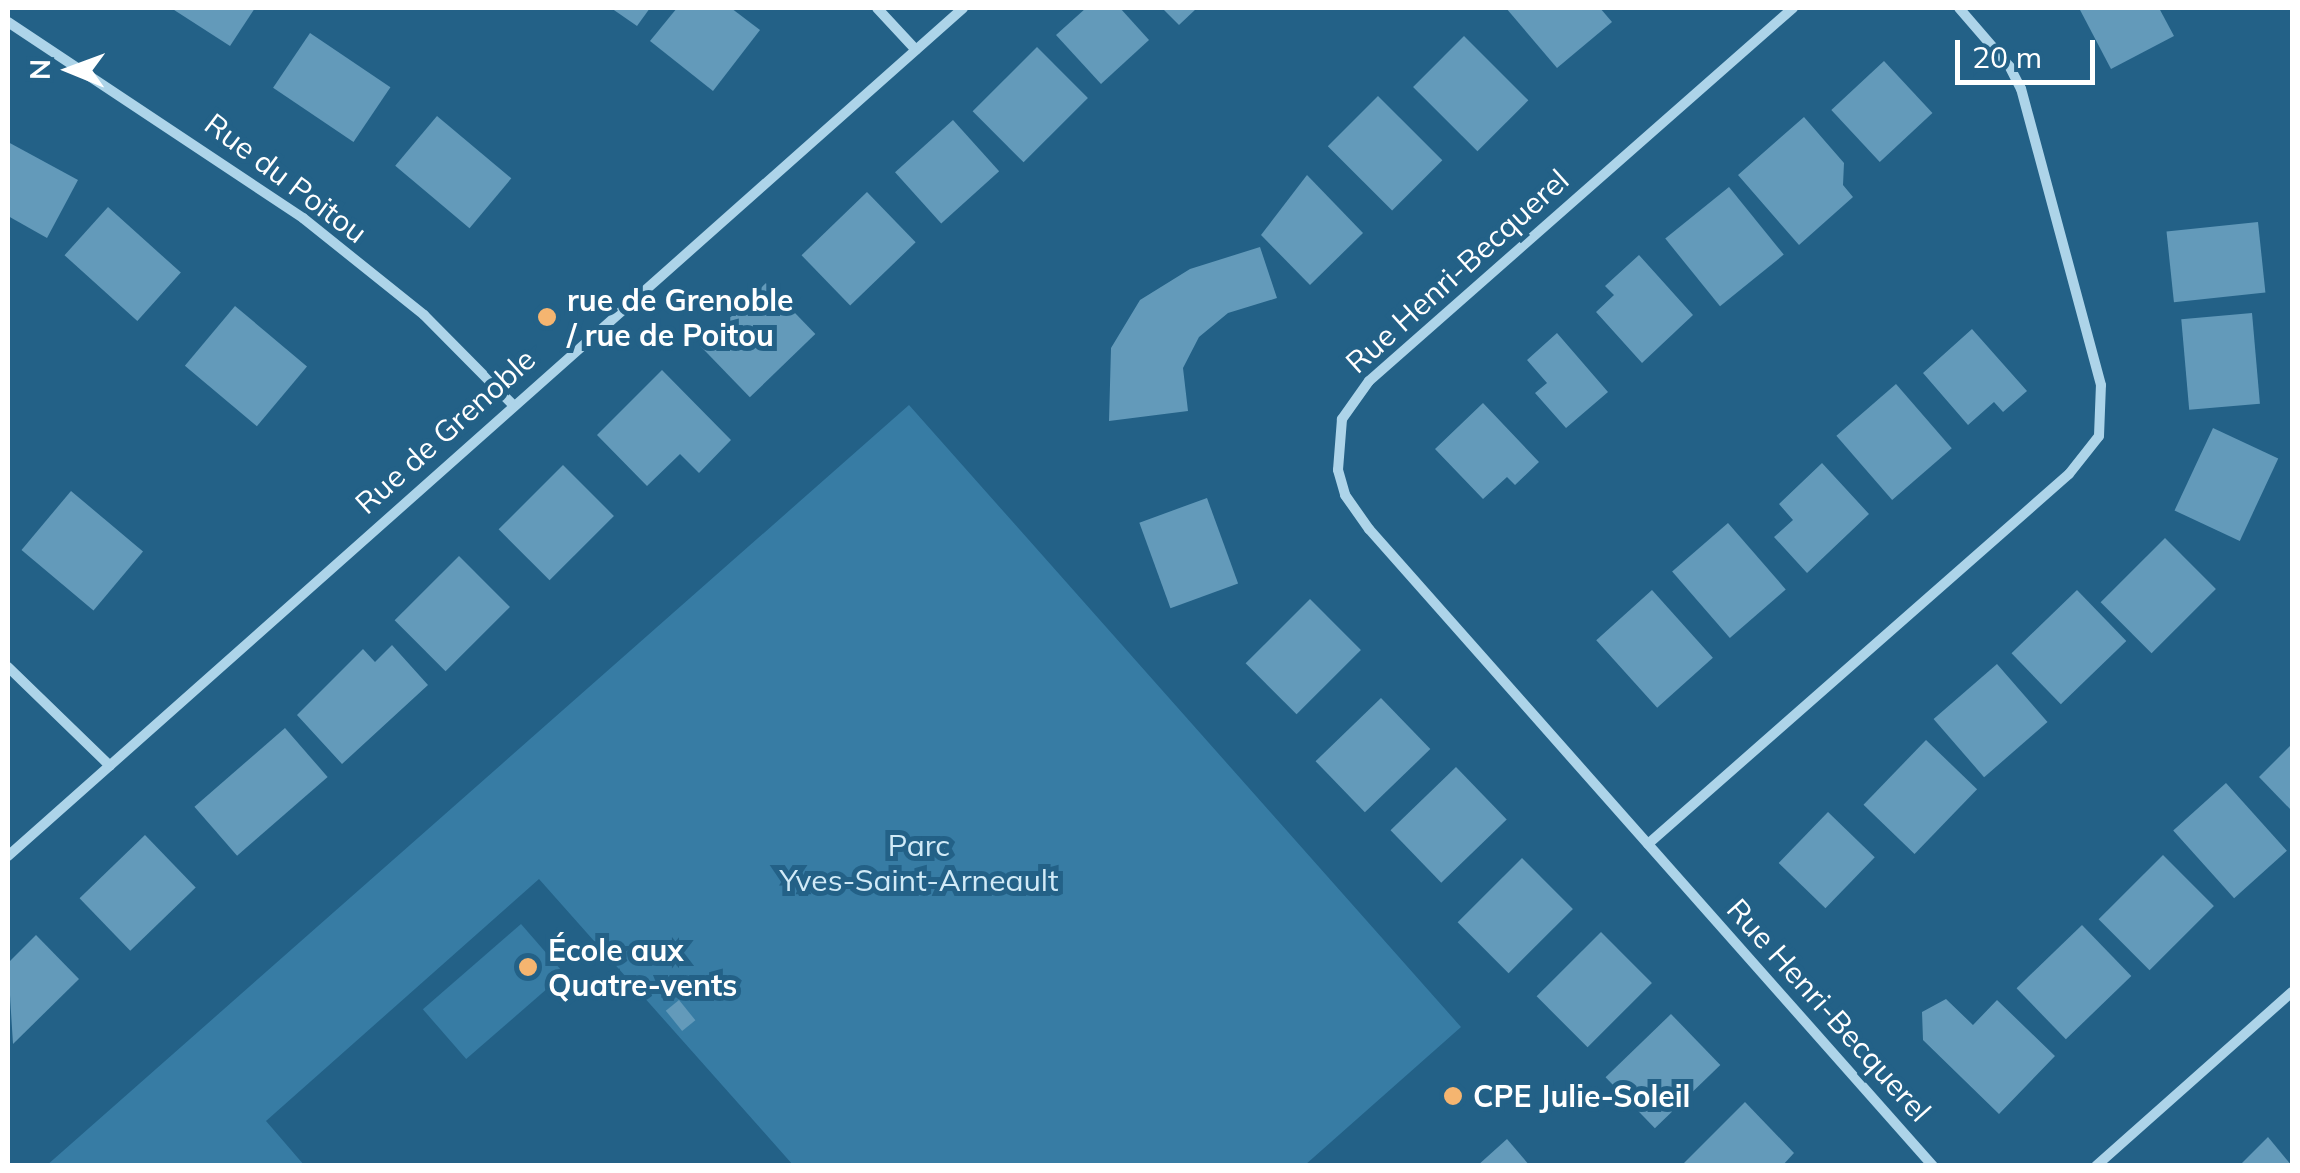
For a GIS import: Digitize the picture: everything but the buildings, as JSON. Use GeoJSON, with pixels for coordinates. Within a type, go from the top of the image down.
{"type":"FeatureCollection","features":[{"type":"Feature","properties":{"kind":"street"},"geometry":{"type":"LineString","coordinates":[[877,8],[916,50]]}},
{"type":"Feature","properties":{"kind":"street","name":"Rue de Grenoble"},"geometry":{"type":"LineString","coordinates":[[8,856],[512,404],[963,8]]}},
{"type":"Feature","properties":{"kind":"street","name":"Rue Henri-Becquerel"},"geometry":{"type":"LineString","coordinates":[[1792,8],[1369,381],[1342,419],[1336,444],[1345,495],[1357,514],[1933,1166]]}},
{"type":"Feature","properties":{"kind":"street"},"geometry":{"type":"LineString","coordinates":[[1648,844],[2069,474],[2099,436],[2102,385],[2021,89],[2010,67],[1958,8]]}},
{"type":"Feature","properties":{"kind":"street","name":"Rue du Poitou"},"geometry":{"type":"LineString","coordinates":[[8,22],[303,218],[424,315],[512,404]]}},
{"type":"Feature","properties":{"kind":"street"},"geometry":{"type":"LineString","coordinates":[[8,667],[110,766]]}},
{"type":"Feature","properties":{"kind":"street"},"geometry":{"type":"LineString","coordinates":[[2096,1166],[2292,992]]}},
{"type":"Feature","properties":{"kind":"green space","name":"Parc Yves-Saint-Arneault"},"geometry":{"type":"Polygon","coordinates":[[[909,405],[1461,1027],[1305,1165],[793,1165],[539,879],[266,1121],[304,1165],[46,1166],[909,405]]]}},
{"type":"Feature","properties":{"kind":"green space"},"geometry":{"type":"Polygon","coordinates":[[[521,924],[564,974],[466,1059],[423,1009],[521,924]]]}},
{"type":"Feature","properties":{"kind":"place","name":"rue de Grenoble / rue de Poitou"},"geometry":{"type":"Point","coordinates":[547,317]}},
{"type":"Feature","properties":{"kind":"place","name":"École aux Quatre-vents"},"geometry":{"type":"Point","coordinates":[528,967]}},
{"type":"Feature","properties":{"kind":"place","name":"CPE Julie-Soleil"},"geometry":{"type":"Point","coordinates":[1453,1096]}}]}
